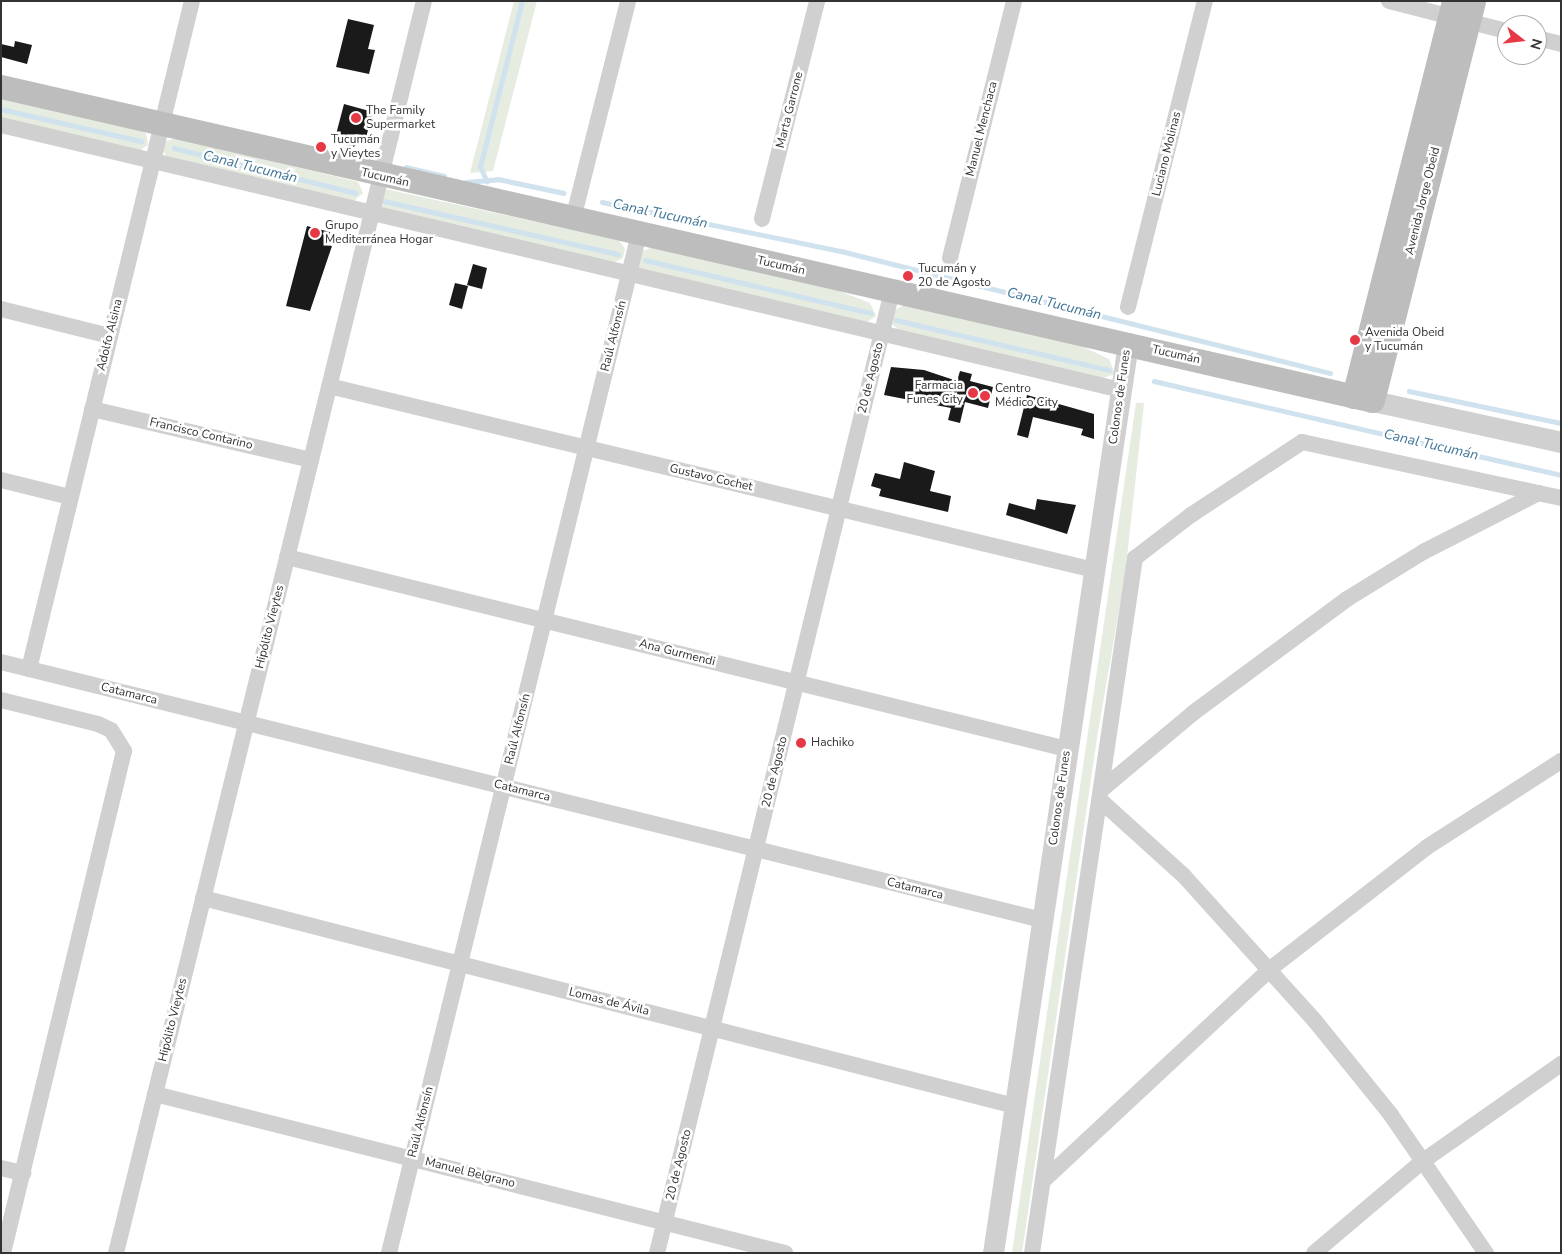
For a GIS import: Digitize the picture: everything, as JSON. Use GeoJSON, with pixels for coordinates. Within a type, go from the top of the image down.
{"type":"FeatureCollection","features":[{"type":"Feature","properties":{"kind":"main road","name":"Avenida Jorge Obeid"},"geometry":{"type":"LineString","coordinates":[[1364,399],[1461,10]]}},
{"type":"Feature","properties":{"kind":"main road","name":"Tucumán"},"geometry":{"type":"LineString","coordinates":[[1,87],[380,177],[1128,343],[1364,399]]}},
{"type":"Feature","properties":{"kind":"street","name":"Adolfo Alsina"},"geometry":{"type":"LineString","coordinates":[[29,669],[192,1]]}},
{"type":"Feature","properties":{"kind":"street","name":"Hipólito Vieytes"},"geometry":{"type":"LineString","coordinates":[[116,1253],[424,1]]}},
{"type":"Feature","properties":{"kind":"street"},"geometry":{"type":"LineString","coordinates":[[574,219],[628,1]]}},
{"type":"Feature","properties":{"kind":"street","name":"Marta Garrone"},"geometry":{"type":"LineString","coordinates":[[762,219],[818,1]]}},
{"type":"Feature","properties":{"kind":"street","name":"Manuel Menchaca"},"geometry":{"type":"LineString","coordinates":[[950,258],[1014,1]]}},
{"type":"Feature","properties":{"kind":"street","name":"Luciano Molinas"},"geometry":{"type":"LineString","coordinates":[[1128,307],[1205,1]]}},
{"type":"Feature","properties":{"kind":"street"},"geometry":{"type":"LineString","coordinates":[[1389,1],[1461,10],[1497,26]]}},
{"type":"Feature","properties":{"kind":"street"},"geometry":{"type":"LineString","coordinates":[[1547,40],[1561,44]]}},
{"type":"Feature","properties":{"kind":"street"},"geometry":{"type":"LineString","coordinates":[[1,124],[152,161],[372,210],[1121,390]]}},
{"type":"Feature","properties":{"kind":"street","name":"Raúl Alfonsín"},"geometry":{"type":"LineString","coordinates":[[388,1253],[639,234]]}},
{"type":"Feature","properties":{"kind":"street","name":"20 de Agosto"},"geometry":{"type":"LineString","coordinates":[[657,1253],[892,291]]}},
{"type":"Feature","properties":{"kind":"street"},"geometry":{"type":"LineString","coordinates":[[1,309],[109,336]]}},
{"type":"Feature","properties":{"kind":"street","name":"Colonos de Funes"},"geometry":{"type":"LineString","coordinates":[[993,1253],[1128,343]]}},
{"type":"Feature","properties":{"kind":"street","name":"Gustavo Cochet"},"geometry":{"type":"LineString","coordinates":[[329,386],[1094,570]]}},
{"type":"Feature","properties":{"kind":"street","name":"Tucumán"},"geometry":{"type":"LineString","coordinates":[[1364,399],[1561,442]]}},
{"type":"Feature","properties":{"kind":"street","name":"Francisco Contarino"},"geometry":{"type":"LineString","coordinates":[[92,409],[310,460]]}},
{"type":"Feature","properties":{"kind":"street"},"geometry":{"type":"LineString","coordinates":[[1032,1253],[1135,558],[1265,464],[1302,442],[1561,498]]}},
{"type":"Feature","properties":{"kind":"street"},"geometry":{"type":"LineString","coordinates":[[1,480],[70,497]]}},
{"type":"Feature","properties":{"kind":"street"},"geometry":{"type":"LineString","coordinates":[[1100,795],[1193,713],[1347,599],[1423,552],[1539,493]]}},
{"type":"Feature","properties":{"kind":"street","name":"Ana Gurmendi"},"geometry":{"type":"LineString","coordinates":[[287,557],[1067,749]]}},
{"type":"Feature","properties":{"kind":"street","name":"Catamarca"},"geometry":{"type":"LineString","coordinates":[[1,662],[1042,920]]}},
{"type":"Feature","properties":{"kind":"street"},"geometry":{"type":"LineString","coordinates":[[1,700],[98,724],[111,730],[124,751],[3,1253]]}},
{"type":"Feature","properties":{"kind":"street"},"geometry":{"type":"LineString","coordinates":[[1043,1181],[1270,969],[1427,847],[1561,761]]}},
{"type":"Feature","properties":{"kind":"street"},"geometry":{"type":"LineString","coordinates":[[1100,795],[1184,876],[1270,969],[1391,1115],[1486,1253]]}},
{"type":"Feature","properties":{"kind":"street","name":"Lomas de Ávila"},"geometry":{"type":"LineString","coordinates":[[203,898],[1014,1106]]}},
{"type":"Feature","properties":{"kind":"street"},"geometry":{"type":"LineString","coordinates":[[1314,1253],[1424,1161],[1561,1064]]}},
{"type":"Feature","properties":{"kind":"street","name":"Manuel Belgrano"},"geometry":{"type":"LineString","coordinates":[[155,1094],[785,1253]]}},
{"type":"Feature","properties":{"kind":"street"},"geometry":{"type":"LineString","coordinates":[[1,1168],[23,1173]]}},
{"type":"Feature","properties":{"kind":"shaded area"},"geometry":{"type":"Polygon","coordinates":[[[514,1],[537,1],[493,171],[470,173],[514,1]]]}},
{"type":"Feature","properties":{"kind":"shaded area"},"geometry":{"type":"Polygon","coordinates":[[[1,95],[139,130],[146,133],[148,145],[139,151],[1,117],[1,95]]]}},
{"type":"Feature","properties":{"kind":"shaded area"},"geometry":{"type":"Polygon","coordinates":[[[176,138],[358,182],[363,193],[353,202],[168,159],[162,149],[164,142],[176,138]]]}},
{"type":"Feature","properties":{"kind":"shaded area"},"geometry":{"type":"Polygon","coordinates":[[[385,189],[619,240],[625,249],[623,258],[613,263],[381,207],[385,189]]]}},
{"type":"Feature","properties":{"kind":"shaded area"},"geometry":{"type":"Polygon","coordinates":[[[657,245],[832,288],[870,303],[876,316],[867,322],[638,268],[638,253],[657,245]]]}},
{"type":"Feature","properties":{"kind":"shaded area"},"geometry":{"type":"Polygon","coordinates":[[[908,303],[1071,341],[1109,359],[1115,374],[1100,379],[899,330],[892,324],[893,311],[908,303]]]}},
{"type":"Feature","properties":{"kind":"shaded area"},"geometry":{"type":"Polygon","coordinates":[[[1136,403],[1144,403],[1125,575],[1097,738],[1022,1253],[1012,1253],[1136,403]]]}},
{"type":"Feature","properties":{"kind":"building"},"geometry":{"type":"Polygon","coordinates":[[[348,19],[374,25],[368,49],[375,50],[369,74],[336,67],[348,19]]]}},
{"type":"Feature","properties":{"kind":"building"},"geometry":{"type":"Polygon","coordinates":[[[15,41],[32,45],[27,64],[1,57],[1,44],[14,47],[15,41]]]}},
{"type":"Feature","properties":{"kind":"building"},"geometry":{"type":"Polygon","coordinates":[[[344,104],[373,112],[365,141],[353,147],[334,142],[344,104]]]}},
{"type":"Feature","properties":{"kind":"building"},"geometry":{"type":"Polygon","coordinates":[[[307,226],[330,232],[327,245],[332,246],[310,311],[286,306],[307,226]]]}},
{"type":"Feature","properties":{"kind":"building"},"geometry":{"type":"Polygon","coordinates":[[[473,264],[487,268],[482,289],[467,285],[473,264]]]}},
{"type":"Feature","properties":{"kind":"building"},"geometry":{"type":"Polygon","coordinates":[[[455,283],[468,286],[462,309],[449,305],[455,283]]]}},
{"type":"Feature","properties":{"kind":"building"},"geometry":{"type":"Polygon","coordinates":[[[891,367],[924,370],[957,381],[960,371],[972,374],[970,381],[993,387],[988,408],[965,402],[960,423],[948,420],[951,408],[884,395],[891,367]]]}},
{"type":"Feature","properties":{"kind":"building"},"geometry":{"type":"Polygon","coordinates":[[[1027,395],[1094,414],[1094,439],[1081,435],[1083,429],[1033,417],[1028,438],[1017,435],[1027,395]]]}},
{"type":"Feature","properties":{"kind":"building"},"geometry":{"type":"Polygon","coordinates":[[[904,462],[935,471],[930,491],[951,496],[948,512],[879,496],[881,489],[871,486],[875,473],[900,479],[904,462]]]}},
{"type":"Feature","properties":{"kind":"building"},"geometry":{"type":"Polygon","coordinates":[[[1037,499],[1076,505],[1067,534],[1006,515],[1009,503],[1035,510],[1037,499]]]}},
{"type":"Feature","properties":{"kind":"waterway"},"geometry":{"type":"LineString","coordinates":[[487,182],[480,167],[522,1]]}},
{"type":"Feature","properties":{"kind":"waterway","name":"Canal Tucumán"},"geometry":{"type":"LineString","coordinates":[[1,109],[141,141]]}},
{"type":"Feature","properties":{"kind":"waterway","name":"Canal Tucumán"},"geometry":{"type":"LineString","coordinates":[[174,148],[356,193]]}},
{"type":"Feature","properties":{"kind":"waterway","name":"Canal Tucumán"},"geometry":{"type":"LineString","coordinates":[[406,167],[444,176]]}},
{"type":"Feature","properties":{"kind":"waterway","name":"Canal Tucumán"},"geometry":{"type":"LineString","coordinates":[[466,182],[498,179],[564,193]]}},
{"type":"Feature","properties":{"kind":"waterway","name":"Canal Tucumán"},"geometry":{"type":"LineString","coordinates":[[384,201],[618,254]]}},
{"type":"Feature","properties":{"kind":"waterway","name":"Canal Tucumán"},"geometry":{"type":"LineString","coordinates":[[602,202],[845,252],[1330,373]]}},
{"type":"Feature","properties":{"kind":"waterway","name":"Canal Tucumán"},"geometry":{"type":"LineString","coordinates":[[645,260],[871,313]]}},
{"type":"Feature","properties":{"kind":"waterway","name":"Canal Tucumán"},"geometry":{"type":"LineString","coordinates":[[896,320],[1109,370]]}},
{"type":"Feature","properties":{"kind":"waterway","name":"Canal Tucumán"},"geometry":{"type":"LineString","coordinates":[[1154,381],[1561,475]]}},
{"type":"Feature","properties":{"kind":"waterway","name":"Canal Tucumán"},"geometry":{"type":"LineString","coordinates":[[1409,391],[1561,423]]}},
{"type":"Feature","properties":{"kind":"place","name":"The Family Supermarket"},"geometry":{"type":"Point","coordinates":[356,118]}},
{"type":"Feature","properties":{"kind":"place","name":"Tucumán y Vieytes"},"geometry":{"type":"Point","coordinates":[321,147]}},
{"type":"Feature","properties":{"kind":"place","name":"Grupo Mediterránea Hogar"},"geometry":{"type":"Point","coordinates":[315,233]}},
{"type":"Feature","properties":{"kind":"place","name":"Tucumán y 20 de Agosto"},"geometry":{"type":"Point","coordinates":[908,276]}},
{"type":"Feature","properties":{"kind":"place","name":"Avenida Obeid y Tucumán"},"geometry":{"type":"Point","coordinates":[1355,340]}},
{"type":"Feature","properties":{"kind":"place","name":"Farmacia Funes City"},"geometry":{"type":"Point","coordinates":[973,393]}},
{"type":"Feature","properties":{"kind":"place","name":"Centro Médico City"},"geometry":{"type":"Point","coordinates":[985,396]}},
{"type":"Feature","properties":{"kind":"place","name":"Hachiko"},"geometry":{"type":"Point","coordinates":[801,743]}}]}
